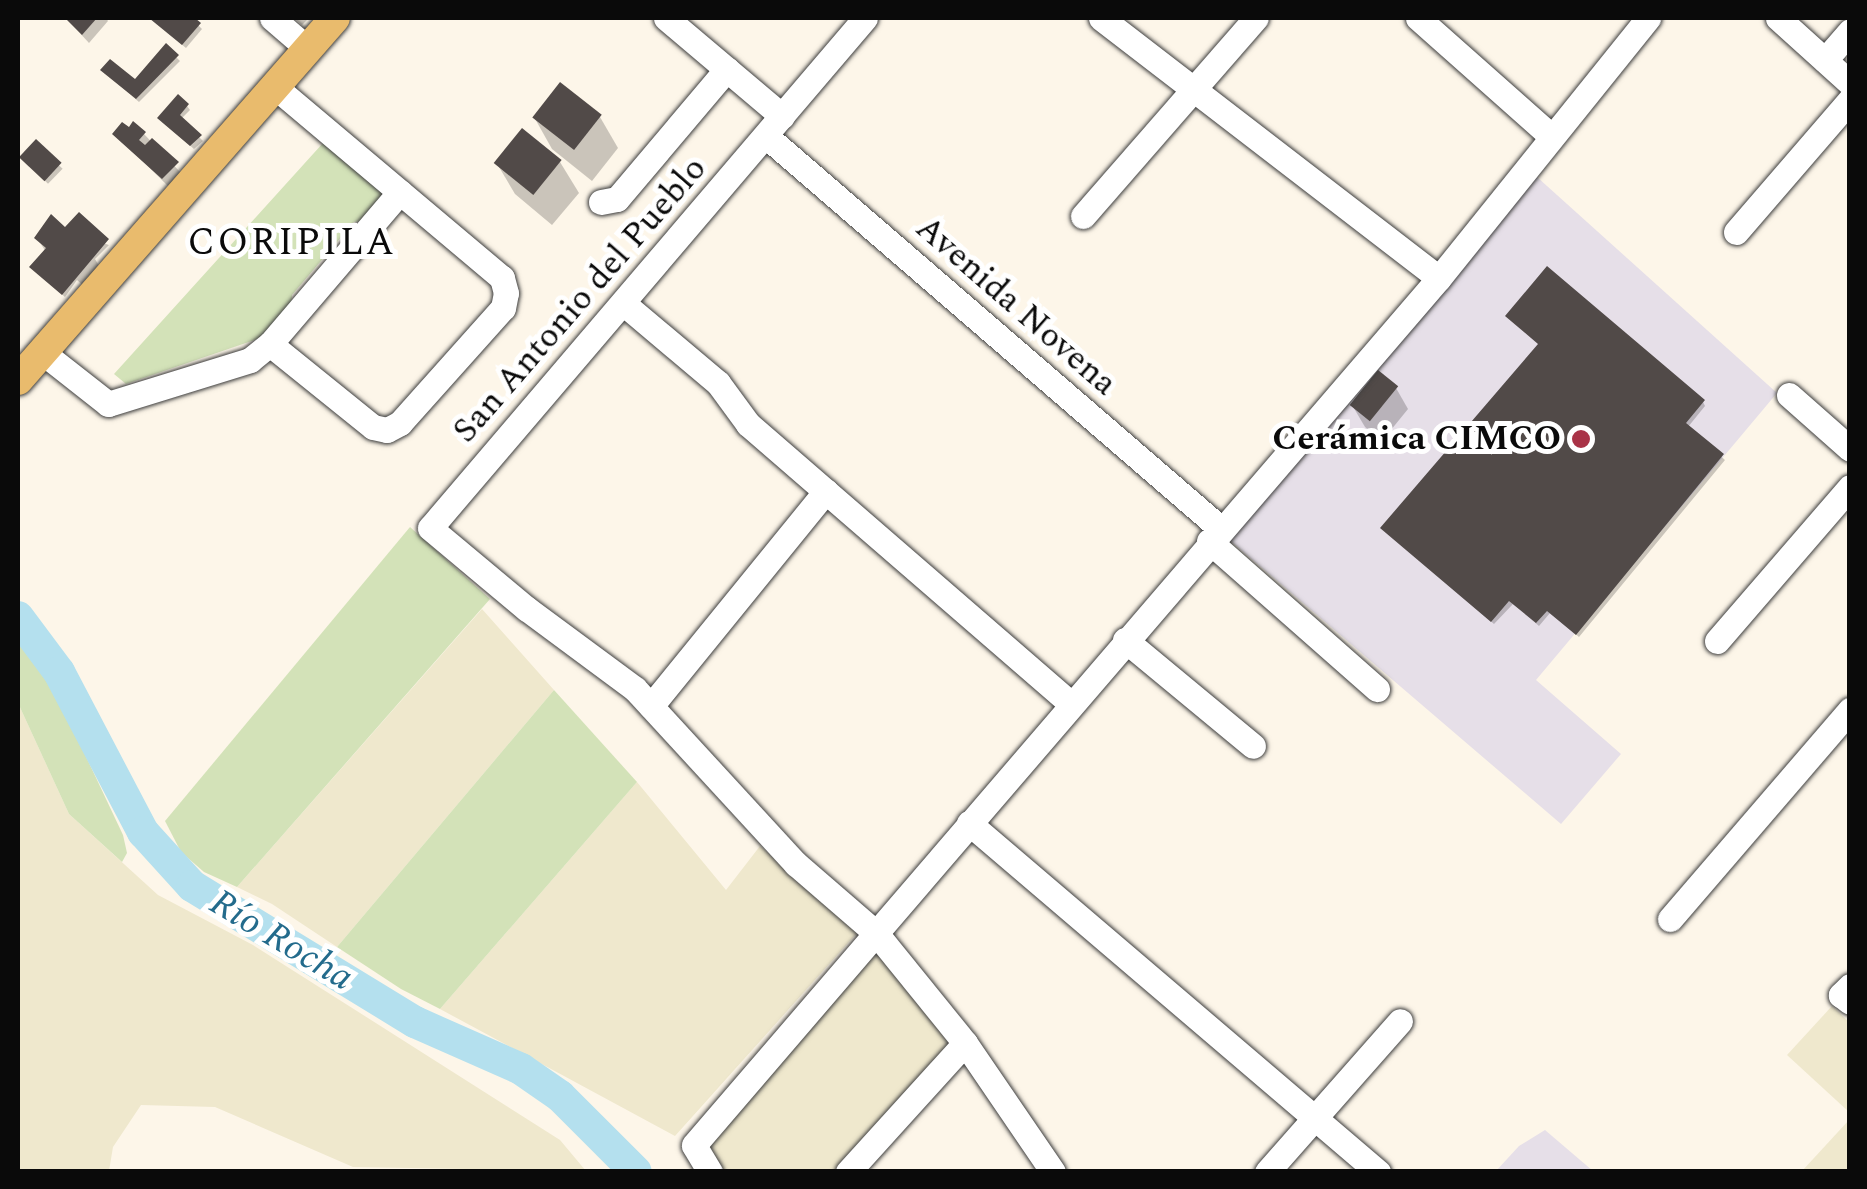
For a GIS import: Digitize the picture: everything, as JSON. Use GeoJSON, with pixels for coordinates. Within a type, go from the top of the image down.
{"type":"FeatureCollection","features":[{"type":"Feature","properties":{"kind":"main road"},"geometry":{"type":"LineString","coordinates":[[18,380],[335,18]]}},
{"type":"Feature","properties":{"kind":"street"},"geometry":{"type":"LineString","coordinates":[[272,18],[308,48]]}},
{"type":"Feature","properties":{"kind":"street","name":"Avenida Novena"},"geometry":{"type":"LineString","coordinates":[[666,18],[727,69],[774,126],[1377,689]]}},
{"type":"Feature","properties":{"kind":"street","name":"San Antonio del Pueblo"},"geometry":{"type":"LineString","coordinates":[[651,706],[635,688],[527,609],[430,528],[865,18]]}},
{"type":"Feature","properties":{"kind":"street"},"geometry":{"type":"LineString","coordinates":[[1101,18],[1439,278]]}},
{"type":"Feature","properties":{"kind":"street"},"geometry":{"type":"LineString","coordinates":[[1083,216],[1256,18]]}},
{"type":"Feature","properties":{"kind":"street"},"geometry":{"type":"LineString","coordinates":[[1418,18],[1551,136]]}},
{"type":"Feature","properties":{"kind":"street"},"geometry":{"type":"LineString","coordinates":[[710,1172],[694,1145],[1215,534],[1439,278],[1648,18]]}},
{"type":"Feature","properties":{"kind":"street"},"geometry":{"type":"LineString","coordinates":[[1778,18],[1850,83]]}},
{"type":"Feature","properties":{"kind":"street"},"geometry":{"type":"LineString","coordinates":[[1826,60],[1850,31]]}},
{"type":"Feature","properties":{"kind":"street"},"geometry":{"type":"LineString","coordinates":[[602,202],[617,198],[727,69]]}},
{"type":"Feature","properties":{"kind":"street"},"geometry":{"type":"LineString","coordinates":[[270,344],[373,427],[387,430],[400,422],[502,308],[506,294],[502,278],[275,86]]}},
{"type":"Feature","properties":{"kind":"street"},"geometry":{"type":"LineString","coordinates":[[1736,232],[1850,100]]}},
{"type":"Feature","properties":{"kind":"street"},"geometry":{"type":"LineString","coordinates":[[42,352],[108,404],[250,360],[270,344],[400,192]]}},
{"type":"Feature","properties":{"kind":"street"},"geometry":{"type":"LineString","coordinates":[[623,303],[718,383],[748,424],[1071,704]]}},
{"type":"Feature","properties":{"kind":"street"},"geometry":{"type":"LineString","coordinates":[[1789,395],[1850,448]]}},
{"type":"Feature","properties":{"kind":"street"},"geometry":{"type":"LineString","coordinates":[[1717,641],[1850,487]]}},
{"type":"Feature","properties":{"kind":"street"},"geometry":{"type":"LineString","coordinates":[[826,492],[651,706],[796,864],[876,933],[965,1044],[1053,1172]]}},
{"type":"Feature","properties":{"kind":"street"},"geometry":{"type":"LineString","coordinates":[[1125,640],[1253,746]]}},
{"type":"Feature","properties":{"kind":"street"},"geometry":{"type":"LineString","coordinates":[[1670,919],[1850,710]]}},
{"type":"Feature","properties":{"kind":"street"},"geometry":{"type":"LineString","coordinates":[[969,823],[1378,1172]]}},
{"type":"Feature","properties":{"kind":"street"},"geometry":{"type":"LineString","coordinates":[[1850,986],[1841,995],[1850,1002]]}},
{"type":"Feature","properties":{"kind":"street"},"geometry":{"type":"LineString","coordinates":[[1267,1172],[1400,1020]]}},
{"type":"Feature","properties":{"kind":"street"},"geometry":{"type":"LineString","coordinates":[[848,1172],[965,1044]]}},
{"type":"Feature","properties":{"kind":"shaded area","name":"Cerámica CIMCO"},"geometry":{"type":"Polygon","coordinates":[[[1537,177],[1777,393],[1536,680],[1621,754],[1561,824],[1227,538],[1537,177]]]}},
{"type":"Feature","properties":{"kind":"shaded area"},"geometry":{"type":"Polygon","coordinates":[[[482,609],[554,690],[337,947],[272,904],[237,887],[482,609]]]}},
{"type":"Feature","properties":{"kind":"shaded area"},"geometry":{"type":"Polygon","coordinates":[[[18,703],[69,814],[158,895],[253,945],[560,1140],[586,1171],[353,1167],[215,1107],[141,1105],[113,1147],[109,1171],[18,1170],[18,703]]]}},
{"type":"Feature","properties":{"kind":"shaded area"},"geometry":{"type":"Polygon","coordinates":[[[637,782],[726,890],[760,846],[857,933],[675,1136],[440,1009],[637,782]]]}},
{"type":"Feature","properties":{"kind":"shaded area"},"geometry":{"type":"Polygon","coordinates":[[[876,952],[951,1044],[833,1171],[722,1171],[707,1147],[876,952]]]}},
{"type":"Feature","properties":{"kind":"shaded area"},"geometry":{"type":"Polygon","coordinates":[[[1832,1006],[1849,1022],[1849,1112],[1787,1055],[1832,1006]]]}},
{"type":"Feature","properties":{"kind":"shaded area"},"geometry":{"type":"Polygon","coordinates":[[[1849,1120],[1849,1171],[1802,1171],[1849,1120]]]}},
{"type":"Feature","properties":{"kind":"shaded area"},"geometry":{"type":"Polygon","coordinates":[[[1545,1130],[1593,1171],[1496,1171],[1519,1146],[1545,1130]]]}},
{"type":"Feature","properties":{"kind":"green space"},"geometry":{"type":"Polygon","coordinates":[[[323,143],[385,196],[365,221],[354,222],[292,295],[291,308],[266,336],[126,384],[114,374],[323,143]]]}},
{"type":"Feature","properties":{"kind":"green space"},"geometry":{"type":"Polygon","coordinates":[[[410,527],[490,599],[237,887],[204,872],[181,852],[165,821],[410,527]]]}},
{"type":"Feature","properties":{"kind":"green space"},"geometry":{"type":"Polygon","coordinates":[[[18,640],[49,678],[123,835],[127,853],[122,862],[69,814],[18,703],[18,640]]]}},
{"type":"Feature","properties":{"kind":"green space"},"geometry":{"type":"Polygon","coordinates":[[[554,690],[637,782],[440,1009],[337,947],[554,690]]]}},
{"type":"Feature","properties":{"kind":"building"},"geometry":{"type":"Polygon","coordinates":[[[65,18],[97,18],[82,35],[65,18]]]}},
{"type":"Feature","properties":{"kind":"building"},"geometry":{"type":"Polygon","coordinates":[[[149,18],[195,18],[201,23],[182,45],[149,18]]]}},
{"type":"Feature","properties":{"kind":"building"},"geometry":{"type":"Polygon","coordinates":[[[166,43],[179,55],[136,99],[100,70],[110,59],[135,79],[166,43]]]}},
{"type":"Feature","properties":{"kind":"building"},"geometry":{"type":"Polygon","coordinates":[[[560,82],[602,115],[574,150],[532,117],[560,82]]]}},
{"type":"Feature","properties":{"kind":"building"},"geometry":{"type":"Polygon","coordinates":[[[178,94],[189,104],[180,115],[202,135],[190,146],[157,118],[178,94]]]}},
{"type":"Feature","properties":{"kind":"building"},"geometry":{"type":"Polygon","coordinates":[[[133,121],[146,132],[139,140],[145,145],[152,138],[179,162],[162,179],[112,134],[122,122],[129,127],[133,121]]]}},
{"type":"Feature","properties":{"kind":"building"},"geometry":{"type":"Polygon","coordinates":[[[522,128],[562,160],[533,195],[494,163],[522,128]]]}},
{"type":"Feature","properties":{"kind":"building"},"geometry":{"type":"Polygon","coordinates":[[[36,139],[62,163],[45,181],[19,157],[36,139]]]}},
{"type":"Feature","properties":{"kind":"building"},"geometry":{"type":"Polygon","coordinates":[[[79,212],[109,239],[62,295],[29,267],[46,248],[34,238],[51,214],[65,227],[79,212]]]}},
{"type":"Feature","properties":{"kind":"building","name":"Cerámica CIMCO"},"geometry":{"type":"Polygon","coordinates":[[[1547,266],[1705,400],[1686,423],[1724,454],[1576,635],[1547,611],[1536,623],[1509,601],[1491,622],[1380,528],[1538,344],[1505,316],[1547,266]]]}},
{"type":"Feature","properties":{"kind":"building"},"geometry":{"type":"Polygon","coordinates":[[[1378,370],[1398,386],[1370,421],[1350,405],[1378,370]]]}},
{"type":"Feature","properties":{"kind":"waterway","name":"Río Rocha"},"geometry":{"type":"LineString","coordinates":[[18,617],[59,672],[143,832],[192,886],[415,1022],[521,1069],[560,1096],[636,1172]]}},
{"type":"Feature","properties":{"kind":"place","name":"Cerámica CIMCO"},"geometry":{"type":"Point","coordinates":[1581,439]}},
{"type":"Feature","properties":{"kind":"district","name":"CORIPILA"},"geometry":{"type":"Point","coordinates":[292,244]}}]}
